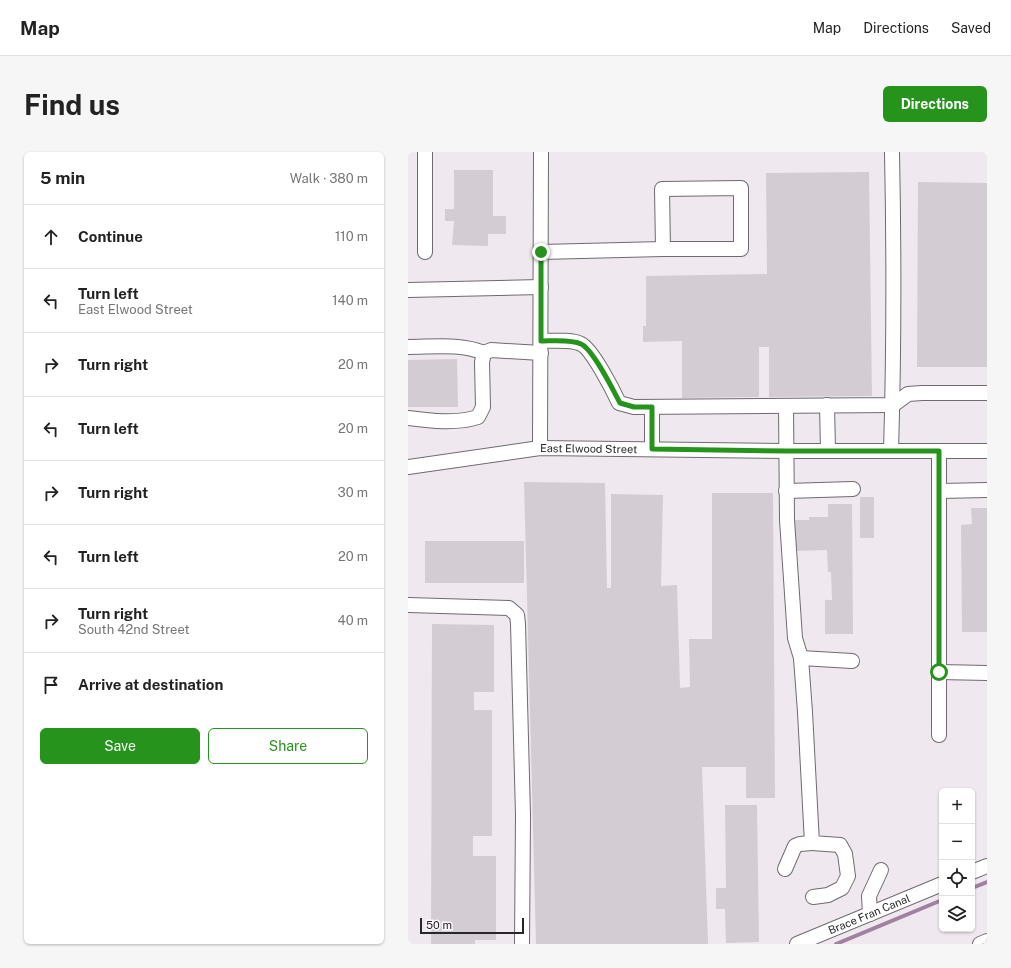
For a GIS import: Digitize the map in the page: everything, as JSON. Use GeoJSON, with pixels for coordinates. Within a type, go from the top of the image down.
{"type":"FeatureCollection","features":[{"type":"Feature","properties":{"kind":"street"},"geometry":{"type":"LineString","coordinates":[[425,152],[425,252]]}},
{"type":"Feature","properties":{"kind":"street"},"geometry":{"type":"LineString","coordinates":[[540,448],[541,152]]}},
{"type":"Feature","properties":{"kind":"street"},"geometry":{"type":"LineString","coordinates":[[891,451],[893,405],[892,152]]}},
{"type":"Feature","properties":{"kind":"street"},"geometry":{"type":"LineString","coordinates":[[541,252],[741,249],[741,188],[662,189],[663,249]]}},
{"type":"Feature","properties":{"kind":"street"},"geometry":{"type":"LineString","coordinates":[[408,290],[541,287]]}},
{"type":"Feature","properties":{"kind":"street"},"geometry":{"type":"LineString","coordinates":[[408,347],[459,346],[473,348],[484,353],[491,350],[541,347],[568,341],[581,343],[589,350],[620,403],[634,407],[893,405],[908,394],[987,393]]}},
{"type":"Feature","properties":{"kind":"street"},"geometry":{"type":"LineString","coordinates":[[408,418],[425,420],[467,420],[478,417],[483,407],[482,362],[484,353]]}},
{"type":"Feature","properties":{"kind":"street"},"geometry":{"type":"LineString","coordinates":[[827,405],[828,451]]}},
{"type":"Feature","properties":{"kind":"street"},"geometry":{"type":"LineString","coordinates":[[786,406],[787,520],[795,638],[801,658],[808,751],[812,843]]}},
{"type":"Feature","properties":{"kind":"street"},"geometry":{"type":"LineString","coordinates":[[652,407],[652,449]]}},
{"type":"Feature","properties":{"kind":"street","name":"East Elwood Street"},"geometry":{"type":"LineString","coordinates":[[408,467],[540,448],[786,451],[987,451]]}},
{"type":"Feature","properties":{"kind":"street"},"geometry":{"type":"LineString","coordinates":[[939,451],[939,735]]}},
{"type":"Feature","properties":{"kind":"street"},"geometry":{"type":"LineString","coordinates":[[786,491],[853,489]]}},
{"type":"Feature","properties":{"kind":"street"},"geometry":{"type":"LineString","coordinates":[[940,491],[987,490]]}},
{"type":"Feature","properties":{"kind":"street"},"geometry":{"type":"LineString","coordinates":[[408,605],[509,608],[516,615],[518,624],[523,815],[522,944]]}},
{"type":"Feature","properties":{"kind":"street"},"geometry":{"type":"LineString","coordinates":[[801,658],[852,661]]}},
{"type":"Feature","properties":{"kind":"street"},"geometry":{"type":"LineString","coordinates":[[939,672],[987,673]]}},
{"type":"Feature","properties":{"kind":"street"},"geometry":{"type":"LineString","coordinates":[[785,869],[795,846],[812,843],[840,845],[845,854],[848,876],[842,888],[828,895],[813,897]]}},
{"type":"Feature","properties":{"kind":"street"},"geometry":{"type":"LineString","coordinates":[[975,871],[987,866]]}},
{"type":"Feature","properties":{"kind":"street"},"geometry":{"type":"LineString","coordinates":[[870,914],[869,896],[881,870]]}},
{"type":"Feature","properties":{"kind":"street","name":"Brace Fran Canal"},"geometry":{"type":"LineString","coordinates":[[797,944],[939,885]]}},
{"type":"Feature","properties":{"kind":"street"},"geometry":{"type":"LineString","coordinates":[[980,944],[987,941]]}},
{"type":"Feature","properties":{"kind":"building"},"geometry":{"type":"Polygon","coordinates":[[[454,170],[493,170],[493,216],[506,216],[506,234],[488,234],[488,246],[452,245],[454,221],[445,221],[445,209],[454,209],[454,170]]]}},
{"type":"Feature","properties":{"kind":"building"},"geometry":{"type":"Polygon","coordinates":[[[869,172],[872,396],[769,397],[769,347],[759,347],[759,397],[682,398],[682,341],[643,342],[643,326],[646,326],[646,276],[767,274],[766,173],[869,172]]]}},
{"type":"Feature","properties":{"kind":"building"},"geometry":{"type":"Polygon","coordinates":[[[918,182],[987,183],[987,367],[917,367],[918,182]]]}},
{"type":"Feature","properties":{"kind":"building"},"geometry":{"type":"Polygon","coordinates":[[[457,359],[458,407],[408,407],[408,360],[457,359]]]}},
{"type":"Feature","properties":{"kind":"building"},"geometry":{"type":"Polygon","coordinates":[[[524,482],[605,483],[607,588],[611,588],[611,494],[663,495],[661,586],[677,585],[680,688],[690,687],[689,639],[712,639],[712,493],[773,493],[775,798],[746,798],[746,767],[702,767],[708,944],[536,944],[524,482]]]}},
{"type":"Feature","properties":{"kind":"building"},"geometry":{"type":"Polygon","coordinates":[[[860,497],[874,497],[874,538],[860,538],[860,497]]]}},
{"type":"Feature","properties":{"kind":"building"},"geometry":{"type":"Polygon","coordinates":[[[828,504],[852,504],[853,634],[825,634],[825,600],[832,600],[831,572],[828,572],[827,550],[795,551],[795,520],[809,520],[809,517],[828,517],[828,504]]]}},
{"type":"Feature","properties":{"kind":"building"},"geometry":{"type":"Polygon","coordinates":[[[971,508],[987,508],[987,632],[962,632],[961,525],[972,524],[971,508]]]}},
{"type":"Feature","properties":{"kind":"building"},"geometry":{"type":"Polygon","coordinates":[[[425,541],[524,541],[524,583],[425,583],[425,541]]]}},
{"type":"Feature","properties":{"kind":"building"},"geometry":{"type":"Polygon","coordinates":[[[432,624],[494,625],[494,692],[474,692],[474,710],[492,710],[492,836],[473,836],[473,856],[496,856],[496,940],[475,940],[475,944],[431,944],[432,624]]]}},
{"type":"Feature","properties":{"kind":"building"},"geometry":{"type":"Polygon","coordinates":[[[725,805],[757,805],[759,942],[726,943],[725,909],[716,909],[716,888],[726,888],[725,805]]]}},
{"type":"Feature","properties":{"kind":"waterway"},"geometry":{"type":"LineString","coordinates":[[975,887],[987,882]]}},
{"type":"Feature","properties":{"kind":"waterway"},"geometry":{"type":"LineString","coordinates":[[836,944],[939,901]]}},
{"type":"Feature","properties":{"kind":"route"},"geometry":{"type":"LineString","coordinates":[[541,252],[541,341],[568,341],[581,343],[589,350],[620,403],[634,407],[652,407],[652,449],[939,451],[939,672]]}}]}
